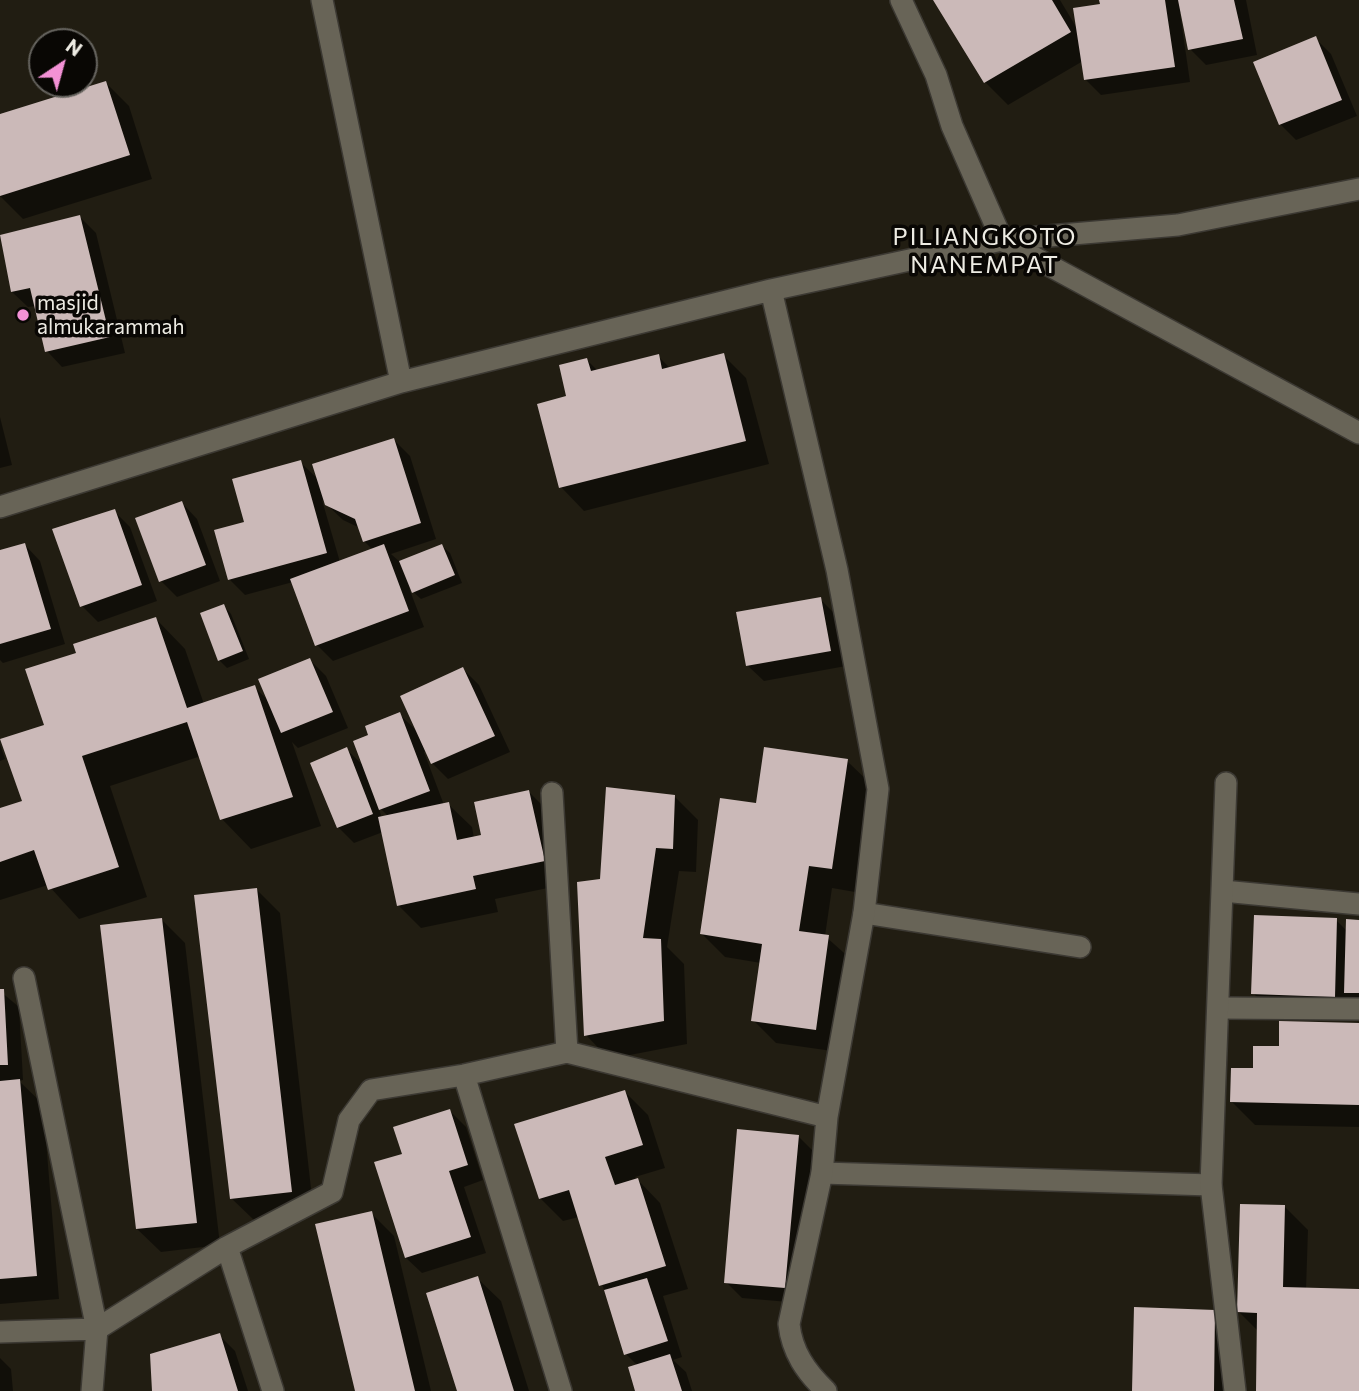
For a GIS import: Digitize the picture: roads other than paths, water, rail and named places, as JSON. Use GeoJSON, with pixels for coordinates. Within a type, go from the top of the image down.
{"type":"FeatureCollection","features":[{"type":"Feature","properties":{"kind":"street"},"geometry":{"type":"LineString","coordinates":[[323,0],[401,382]]}},
{"type":"Feature","properties":{"kind":"street"},"geometry":{"type":"LineString","coordinates":[[901,0],[936,75],[952,126],[1002,240],[1359,433]]}},
{"type":"Feature","properties":{"kind":"street"},"geometry":{"type":"LineString","coordinates":[[0,507],[401,382],[771,290],[1002,240],[1178,225],[1359,189]]}},
{"type":"Feature","properties":{"kind":"street"},"geometry":{"type":"LineString","coordinates":[[771,290],[837,570],[878,789],[864,913],[827,1117],[822,1173],[789,1324],[791,1342],[800,1361],[827,1391]]}},
{"type":"Feature","properties":{"kind":"street"},"geometry":{"type":"LineString","coordinates":[[1226,783],[1211,1185],[1235,1391]]}},
{"type":"Feature","properties":{"kind":"street"},"geometry":{"type":"LineString","coordinates":[[552,793],[567,1052]]}},
{"type":"Feature","properties":{"kind":"street"},"geometry":{"type":"LineString","coordinates":[[1223,891],[1359,904]]}},
{"type":"Feature","properties":{"kind":"street"},"geometry":{"type":"LineString","coordinates":[[864,913],[1080,947]]}},
{"type":"Feature","properties":{"kind":"street"},"geometry":{"type":"LineString","coordinates":[[24,978],[97,1329],[92,1391]]}},
{"type":"Feature","properties":{"kind":"street"},"geometry":{"type":"LineString","coordinates":[[1219,1008],[1359,1009]]}},
{"type":"Feature","properties":{"kind":"street"},"geometry":{"type":"LineString","coordinates":[[0,1332],[97,1329],[227,1247],[332,1192],[349,1120],[371,1090],[464,1075],[567,1052],[827,1117]]}},
{"type":"Feature","properties":{"kind":"street"},"geometry":{"type":"LineString","coordinates":[[464,1075],[561,1391]]}},
{"type":"Feature","properties":{"kind":"street"},"geometry":{"type":"LineString","coordinates":[[822,1173],[1211,1185]]}},
{"type":"Feature","properties":{"kind":"street"},"geometry":{"type":"LineString","coordinates":[[227,1247],[273,1391]]}},
{"type":"Feature","properties":{"kind":"place","name":"masjid almukarammah"},"geometry":{"type":"Point","coordinates":[23,315]}},
{"type":"Feature","properties":{"kind":"district","name":"PILIANGKOTO NANEMPAT"},"geometry":{"type":"Point","coordinates":[985,251]}}]}
